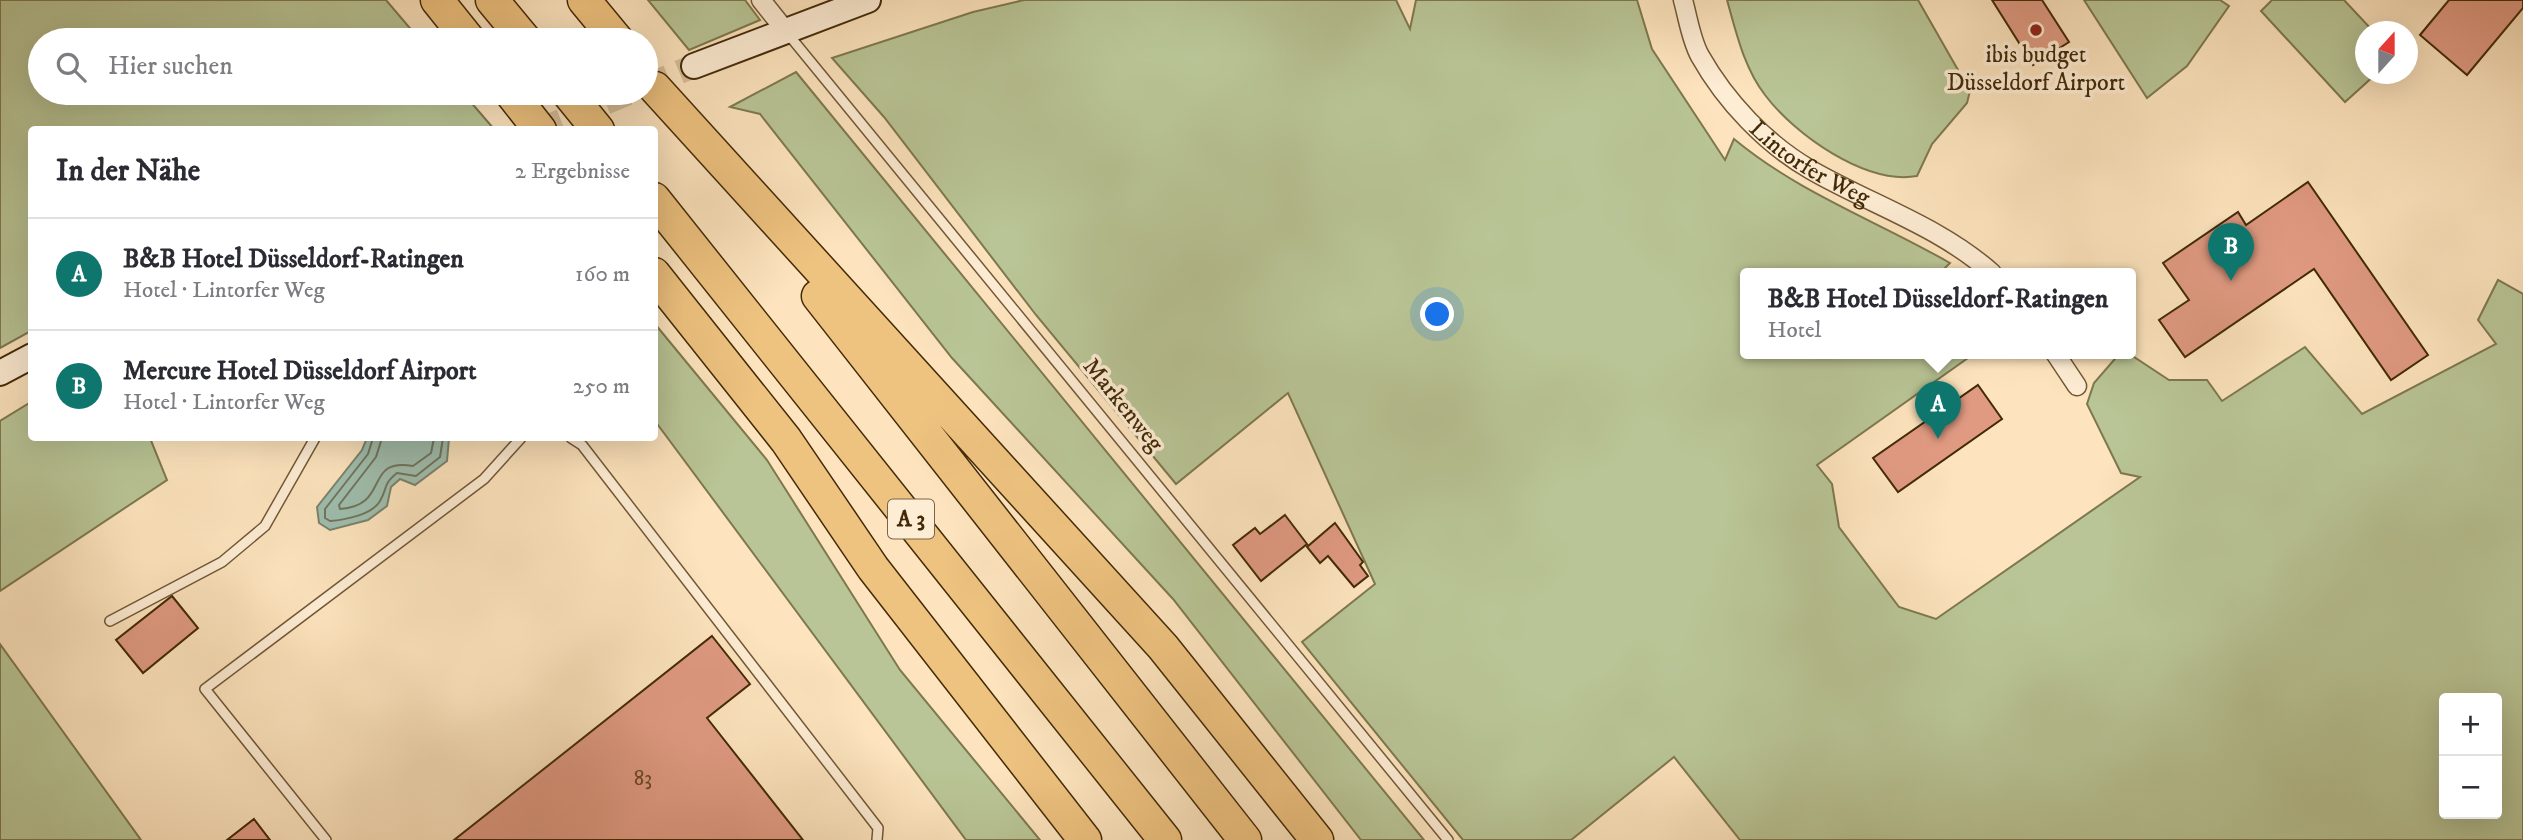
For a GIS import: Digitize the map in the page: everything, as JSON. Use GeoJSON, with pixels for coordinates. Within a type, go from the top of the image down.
{"type":"FeatureCollection","features":[{"type":"Feature","properties":{"kind":"highway"},"geometry":{"type":"LineString","coordinates":[[437,0],[459,28]]}},
{"type":"Feature","properties":{"kind":"highway"},"geometry":{"type":"LineString","coordinates":[[492,0],[515,28]]}},
{"type":"Feature","properties":{"kind":"highway"},"geometry":{"type":"LineString","coordinates":[[584,0],[607,28]]}},
{"type":"Feature","properties":{"kind":"highway"},"geometry":{"type":"LineString","coordinates":[[658,91],[1164,647],[1317,840]]}},
{"type":"Feature","properties":{"kind":"highway","name":"A 3"},"geometry":{"type":"LineString","coordinates":[[658,92],[1245,840]]}},
{"type":"Feature","properties":{"kind":"highway"},"geometry":{"type":"LineString","coordinates":[[520,105],[537,126]]}},
{"type":"Feature","properties":{"kind":"highway"},"geometry":{"type":"LineString","coordinates":[[578,105],[595,126]]}},
{"type":"Feature","properties":{"kind":"highway","name":"A 3"},"geometry":{"type":"LineString","coordinates":[[658,204],[1165,840]]}},
{"type":"Feature","properties":{"kind":"highway"},"geometry":{"type":"LineString","coordinates":[[658,279],[791,447],[873,568],[1085,840]]}},
{"type":"Feature","properties":{"kind":"main road"},"geometry":{"type":"LineString","coordinates":[[694,66],[868,0]]}},
{"type":"Feature","properties":{"kind":"main road"},"geometry":{"type":"LineString","coordinates":[[0,373],[28,358]]}},
{"type":"Feature","properties":{"kind":"street","name":"Markenweg"},"geometry":{"type":"LineString","coordinates":[[761,0],[785,30]]}},
{"type":"Feature","properties":{"kind":"street","name":"Lintorfer Weg"},"geometry":{"type":"LineString","coordinates":[[1683,0],[1699,54],[1727,96],[1761,133],[1810,170],[1904,215],[1973,256],[1986,268]]}},
{"type":"Feature","properties":{"kind":"street"},"geometry":{"type":"LineString","coordinates":[[2059,359],[2077,386]]}},
{"type":"Feature","properties":{"kind":"lane","name":"Markenweg"},"geometry":{"type":"LineString","coordinates":[[785,30],[1448,840]]}},
{"type":"Feature","properties":{"kind":"lane"},"geometry":{"type":"LineString","coordinates":[[110,621],[222,562],[265,526],[313,441]]}},
{"type":"Feature","properties":{"kind":"lane"},"geometry":{"type":"LineString","coordinates":[[326,840],[205,689],[484,479],[518,441]]}},
{"type":"Feature","properties":{"kind":"lane"},"geometry":{"type":"LineString","coordinates":[[574,441],[590,456],[878,828],[877,840]]}},
{"type":"Feature","properties":{"kind":"green space"},"geometry":{"type":"Polygon","coordinates":[[[0,0],[386,0],[410,28],[28,28],[28,105],[473,105],[491,126],[28,126],[28,333],[0,348],[0,0]]]}},
{"type":"Feature","properties":{"kind":"green space"},"geometry":{"type":"Polygon","coordinates":[[[648,0],[745,0],[760,20],[689,50],[648,0]]]}},
{"type":"Feature","properties":{"kind":"green space"},"geometry":{"type":"Polygon","coordinates":[[[1024,0],[1396,0],[1410,29],[1416,0],[1637,0],[1652,49],[1725,160],[1734,139],[1812,191],[1950,263],[1945,268],[1740,268],[1740,359],[1967,359],[1817,465],[1832,484],[1839,527],[1899,607],[1936,619],[2140,477],[2121,473],[2087,404],[2094,383],[2115,359],[2136,358],[2169,380],[2207,380],[2222,401],[2305,347],[2362,414],[2496,344],[2478,320],[2498,280],[2523,294],[2523,840],[1740,840],[1674,757],[1571,840],[1463,840],[1302,642],[1375,584],[1288,393],[1176,484],[1036,315],[884,117],[832,58],[973,12],[1024,0]]]}},
{"type":"Feature","properties":{"kind":"green space"},"geometry":{"type":"Polygon","coordinates":[[[1727,0],[1918,0],[1970,91],[1967,103],[1932,144],[1917,176],[1897,177],[1854,165],[1813,141],[1794,126],[1765,95],[1746,62],[1727,0]]]}},
{"type":"Feature","properties":{"kind":"green space"},"geometry":{"type":"Polygon","coordinates":[[[2084,0],[2220,0],[2229,6],[2187,66],[2147,98],[2084,0]]]}},
{"type":"Feature","properties":{"kind":"green space"},"geometry":{"type":"Polygon","coordinates":[[[2272,0],[2344,0],[2364,21],[2355,21],[2355,84],[2365,84],[2345,102],[2261,11],[2272,0]]]}},
{"type":"Feature","properties":{"kind":"green space"},"geometry":{"type":"Polygon","coordinates":[[[796,72],[1424,840],[1361,840],[1173,599],[952,358],[760,114],[730,107],[796,72]]]}},
{"type":"Feature","properties":{"kind":"green space"},"geometry":{"type":"Polygon","coordinates":[[[658,328],[767,460],[900,670],[1040,840],[966,840],[658,425],[658,328]]]}},
{"type":"Feature","properties":{"kind":"green space"},"geometry":{"type":"Polygon","coordinates":[[[28,404],[28,441],[151,441],[167,480],[0,591],[0,421],[28,404]]]}},
{"type":"Feature","properties":{"kind":"green space"},"geometry":{"type":"Polygon","coordinates":[[[0,644],[141,840],[0,840],[0,644]]]}},
{"type":"Feature","properties":{"kind":"water"},"geometry":{"type":"Polygon","coordinates":[[[366,441],[449,441],[447,461],[415,485],[400,479],[391,487],[387,506],[368,520],[330,530],[319,523],[317,507],[362,450],[366,441]]]}},
{"type":"Feature","properties":{"kind":"building","name":"ibis budget Düsseldorf Airport"},"geometry":{"type":"Polygon","coordinates":[[[1992,0],[2042,0],[2069,42],[2033,65],[1992,0]]]}},
{"type":"Feature","properties":{"kind":"building"},"geometry":{"type":"Polygon","coordinates":[[[2449,0],[2523,0],[2523,8],[2467,75],[2420,35],[2449,0]]]}},
{"type":"Feature","properties":{"kind":"building"},"geometry":{"type":"Polygon","coordinates":[[[2308,182],[2428,355],[2391,380],[2314,269],[2185,357],[2159,320],[2189,300],[2163,263],[2238,212],[2246,225],[2308,182]]]}},
{"type":"Feature","properties":{"kind":"building"},"geometry":{"type":"Polygon","coordinates":[[[1978,385],[2002,419],[1898,492],[1873,458],[1978,385]]]}},
{"type":"Feature","properties":{"kind":"building"},"geometry":{"type":"Polygon","coordinates":[[[1285,515],[1307,544],[1261,581],[1233,545],[1255,528],[1260,534],[1285,515]]]}},
{"type":"Feature","properties":{"kind":"building"},"geometry":{"type":"Polygon","coordinates":[[[1335,523],[1363,562],[1360,565],[1368,576],[1354,587],[1328,556],[1320,563],[1307,547],[1335,523]]]}},
{"type":"Feature","properties":{"kind":"building"},"geometry":{"type":"Polygon","coordinates":[[[172,596],[198,628],[143,673],[116,640],[172,596]]]}},
{"type":"Feature","properties":{"kind":"building"},"geometry":{"type":"Polygon","coordinates":[[[712,636],[750,684],[707,718],[803,840],[454,840],[712,636]]]}},
{"type":"Feature","properties":{"kind":"building"},"geometry":{"type":"Polygon","coordinates":[[[254,819],[270,840],[227,840],[254,819]]]}},
{"type":"Feature","properties":{"kind":"tunnel"},"geometry":{"type":"LineString","coordinates":[[658,81],[694,66]]}},
{"type":"Feature","properties":{"kind":"tunnel"},"geometry":{"type":"LineString","coordinates":[[549,126],[600,105]]}},
{"type":"Feature","properties":{"kind":"place","name":"ibis budget Düsseldorf Airport"},"geometry":{"type":"Point","coordinates":[2036,30]}},
{"type":"Feature","properties":{"kind":"place","name":"Mercure Hotel Düsseldorf Airport"},"geometry":{"type":"Point","coordinates":[2231,281]}},
{"type":"Feature","properties":{"kind":"place","name":"B&B Hotel Düsseldorf-Ratingen"},"geometry":{"type":"Point","coordinates":[1938,439]}}]}
